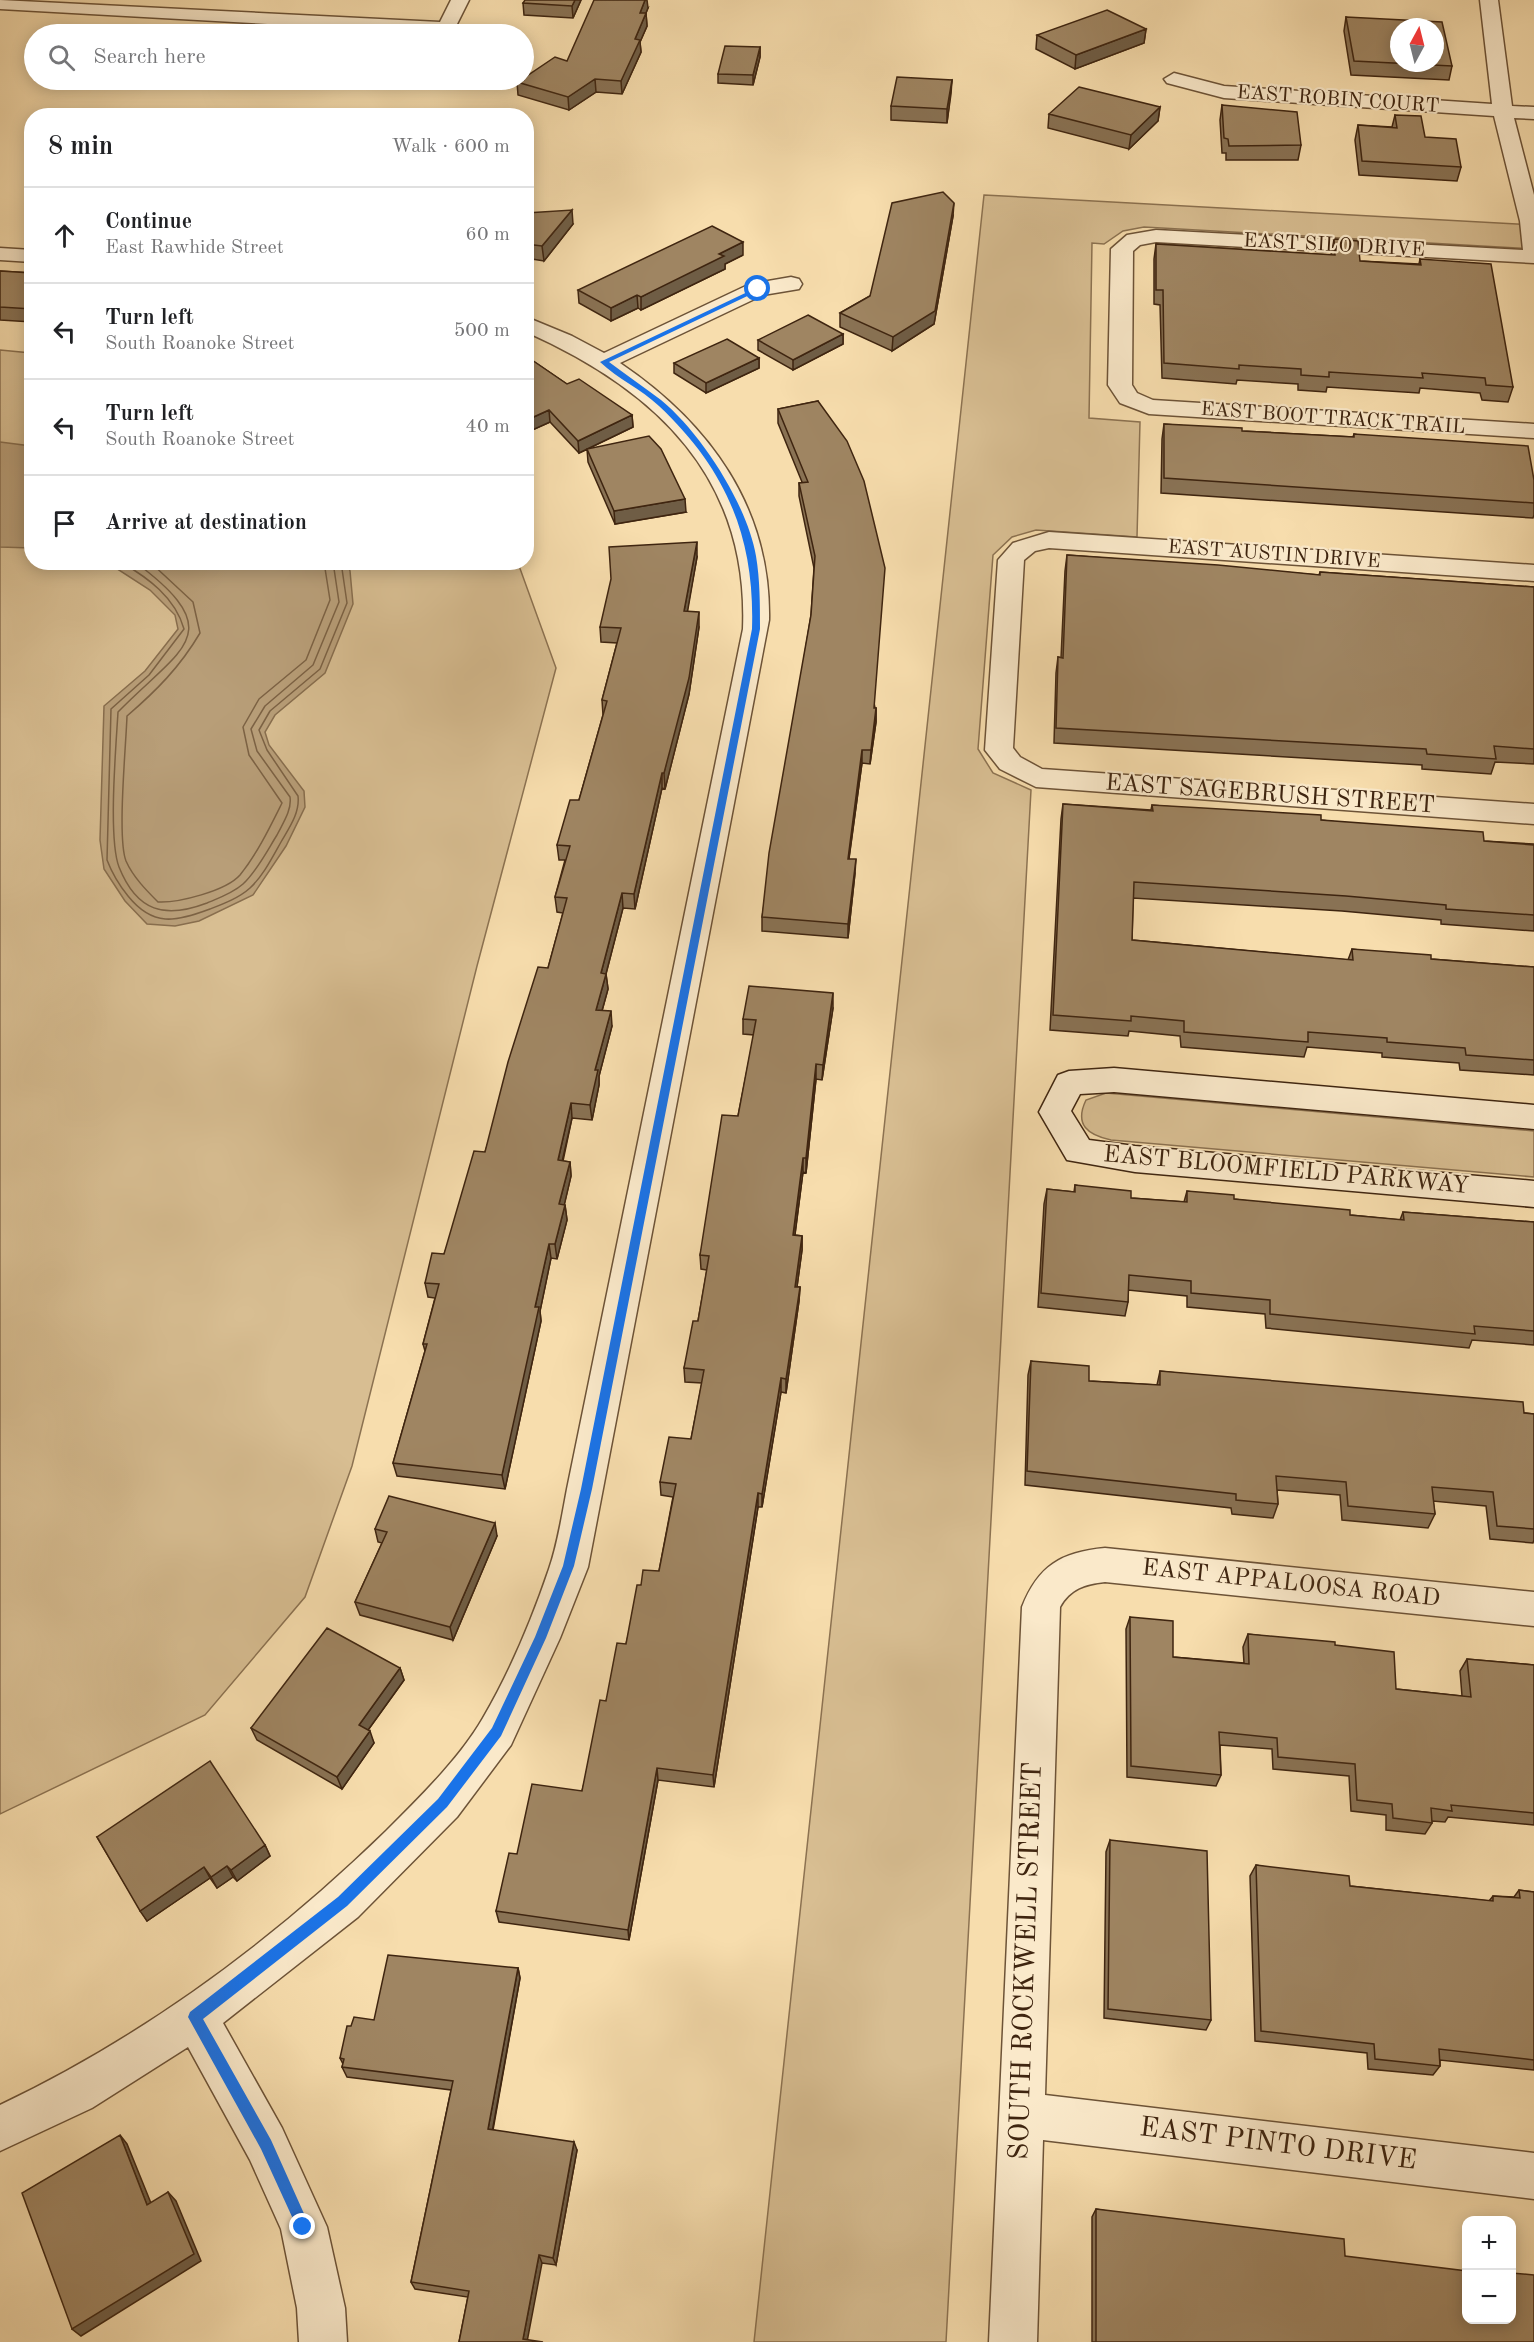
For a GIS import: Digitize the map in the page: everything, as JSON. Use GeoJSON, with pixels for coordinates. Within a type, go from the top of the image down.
{"type":"FeatureCollection","features":[{"type":"Feature","properties":{"kind":"street"},"geometry":{"type":"LineString","coordinates":[[448,24],[459,0]]}},
{"type":"Feature","properties":{"kind":"street"},"geometry":{"type":"LineString","coordinates":[[1489,0],[1503,111],[1530,221],[1534,257]]}},
{"type":"Feature","properties":{"kind":"street"},"geometry":{"type":"LineString","coordinates":[[0,4],[372,24]]}},
{"type":"Feature","properties":{"kind":"street","name":"EAST ROBIN COURT"},"geometry":{"type":"LineString","coordinates":[[1174,79],[1224,92],[1534,114]]}},
{"type":"Feature","properties":{"kind":"street","name":"EAST SILO DRIVE"},"geometry":{"type":"LineString","coordinates":[[1133,401],[1122,392],[1120,385],[1122,249],[1134,239],[1156,236],[1534,257]]}},
{"type":"Feature","properties":{"kind":"street"},"geometry":{"type":"LineString","coordinates":[[0,254],[24,256]]}},
{"type":"Feature","properties":{"kind":"street"},"geometry":{"type":"LineString","coordinates":[[604,362],[758,289],[791,284]]}},
{"type":"Feature","properties":{"kind":"street"},"geometry":{"type":"LineString","coordinates":[[0,2128],[76,2092],[195,2017],[343,1902],[442,1803],[497,1732],[541,1638],[569,1566],[756,618],[752,554],[743,522],[702,446],[660,403],[604,362],[556,335],[534,327]]}},
{"type":"Feature","properties":{"kind":"street","name":"EAST BOOT TRACK TRAIL"},"geometry":{"type":"LineString","coordinates":[[1133,401],[1162,408],[1534,431]]}},
{"type":"Feature","properties":{"kind":"street","name":"EAST AUSTIN DRIVE"},"geometry":{"type":"LineString","coordinates":[[1010,763],[999,750],[1011,560],[1016,550],[1032,543],[1048,540],[1534,573]]}},
{"type":"Feature","properties":{"kind":"street","name":"EAST SAGEBRUSH STREET"},"geometry":{"type":"LineString","coordinates":[[1010,763],[1036,777],[1534,814]]}},
{"type":"Feature","properties":{"kind":"street","name":"EAST BLOOMFIELD PARKWAY"},"geometry":{"type":"LineString","coordinates":[[1534,1117],[1114,1080],[1069,1083],[1055,1112],[1079,1151],[1135,1159],[1534,1194]]}},
{"type":"Feature","properties":{"kind":"street","name":"EAST APPALOOSA ROAD"},"geometry":{"type":"LineString","coordinates":[[1053,1584],[1068,1573],[1085,1566],[1105,1565],[1534,1609]]}},
{"type":"Feature","properties":{"kind":"street","name":"SOUTH ROCKWELL STREET"},"geometry":{"type":"LineString","coordinates":[[1013,2342],[1041,1607],[1053,1584]]}},
{"type":"Feature","properties":{"kind":"street"},"geometry":{"type":"LineString","coordinates":[[195,2017],[266,2145],[303,2227],[321,2308],[323,2342]]}},
{"type":"Feature","properties":{"kind":"street","name":"EAST PINTO DRIVE"},"geometry":{"type":"LineString","coordinates":[[1021,2115],[1534,2176]]}},
{"type":"Feature","properties":{"kind":"shaded area"},"geometry":{"type":"Polygon","coordinates":[[[984,195],[1534,225],[1534,249],[1144,227],[1123,231],[1104,244],[1092,243],[1089,418],[1140,422],[1137,537],[1036,530],[1012,537],[993,555],[978,749],[993,773],[1031,790],[946,2342],[754,2342],[984,195]]]}},
{"type":"Feature","properties":{"kind":"shaded area"},"geometry":{"type":"Polygon","coordinates":[[[0,350],[24,352],[24,570],[521,570],[556,668],[477,966],[352,1466],[305,1597],[205,1715],[0,1814],[0,350]]]}},
{"type":"Feature","properties":{"kind":"shaded area"},"geometry":{"type":"Polygon","coordinates":[[[1106,1093],[1534,1131],[1534,1177],[1111,1140],[1085,1128],[1082,1116],[1086,1100],[1106,1093]]]}},
{"type":"Feature","properties":{"kind":"water"},"geometry":{"type":"Polygon","coordinates":[[[0,442],[24,445],[24,548],[0,547],[0,442]]]}},
{"type":"Feature","properties":{"kind":"water"},"geometry":{"type":"Polygon","coordinates":[[[119,570],[350,570],[353,604],[325,673],[275,715],[265,732],[269,745],[304,791],[305,807],[286,846],[253,895],[199,921],[175,926],[147,924],[125,901],[104,869],[100,840],[104,706],[145,671],[178,629],[175,615],[150,590],[119,570]]]}},
{"type":"Feature","properties":{"kind":"building"},"geometry":{"type":"Polygon","coordinates":[[[525,0],[575,0],[572,6],[523,3],[525,0]]]}},
{"type":"Feature","properties":{"kind":"building"},"geometry":{"type":"Polygon","coordinates":[[[594,0],[645,0],[640,13],[646,13],[635,39],[640,40],[621,81],[595,79],[568,97],[534,87],[534,71],[555,57],[567,61],[594,0]]]}},
{"type":"Feature","properties":{"kind":"building"},"geometry":{"type":"Polygon","coordinates":[[[1107,10],[1146,29],[1076,55],[1037,35],[1107,10]]]}},
{"type":"Feature","properties":{"kind":"building"},"geometry":{"type":"Polygon","coordinates":[[[1346,17],[1390,19],[1390,63],[1354,61],[1346,17]]]}},
{"type":"Feature","properties":{"kind":"building"},"geometry":{"type":"Polygon","coordinates":[[[1444,31],[1452,66],[1444,66],[1444,31]]]}},
{"type":"Feature","properties":{"kind":"building"},"geometry":{"type":"Polygon","coordinates":[[[725,46],[760,47],[753,75],[718,74],[725,46]]]}},
{"type":"Feature","properties":{"kind":"building"},"geometry":{"type":"Polygon","coordinates":[[[897,77],[952,80],[947,109],[891,106],[897,77]]]}},
{"type":"Feature","properties":{"kind":"building"},"geometry":{"type":"Polygon","coordinates":[[[1079,87],[1160,107],[1131,135],[1049,114],[1079,87]]]}},
{"type":"Feature","properties":{"kind":"building"},"geometry":{"type":"Polygon","coordinates":[[[1222,105],[1297,112],[1301,145],[1229,146],[1228,139],[1224,138],[1222,105]]]}},
{"type":"Feature","properties":{"kind":"building"},"geometry":{"type":"Polygon","coordinates":[[[1395,115],[1421,116],[1425,137],[1456,139],[1461,167],[1362,161],[1358,125],[1397,128],[1395,115]]]}},
{"type":"Feature","properties":{"kind":"building"},"geometry":{"type":"Polygon","coordinates":[[[943,192],[954,203],[935,311],[893,337],[840,313],[870,296],[892,203],[943,192]]]}},
{"type":"Feature","properties":{"kind":"building"},"geometry":{"type":"Polygon","coordinates":[[[572,210],[542,246],[534,245],[534,212],[572,210]]]}},
{"type":"Feature","properties":{"kind":"building"},"geometry":{"type":"Polygon","coordinates":[[[712,226],[743,242],[719,254],[724,256],[641,297],[637,295],[611,308],[578,290],[712,226]]]}},
{"type":"Feature","properties":{"kind":"building"},"geometry":{"type":"Polygon","coordinates":[[[1334,239],[1358,241],[1360,261],[1421,265],[1420,259],[1491,264],[1513,387],[1486,385],[1485,378],[1422,373],[1423,378],[1329,372],[1329,377],[1301,375],[1301,369],[1239,365],[1239,369],[1164,363],[1163,290],[1156,290],[1156,244],[1335,255],[1334,239]]]}},
{"type":"Feature","properties":{"kind":"building"},"geometry":{"type":"Polygon","coordinates":[[[0,271],[24,272],[24,308],[0,307],[0,271]]]}},
{"type":"Feature","properties":{"kind":"building"},"geometry":{"type":"Polygon","coordinates":[[[808,315],[843,334],[793,360],[758,340],[808,315]]]}},
{"type":"Feature","properties":{"kind":"building"},"geometry":{"type":"Polygon","coordinates":[[[727,339],[759,358],[706,383],[674,363],[727,339]]]}},
{"type":"Feature","properties":{"kind":"building"},"geometry":{"type":"Polygon","coordinates":[[[534,361],[567,384],[579,379],[632,415],[578,441],[549,410],[534,417],[534,361]]]}},
{"type":"Feature","properties":{"kind":"building"},"geometry":{"type":"Polygon","coordinates":[[[818,401],[847,441],[864,481],[885,568],[871,750],[862,750],[848,859],[856,859],[848,924],[762,917],[769,853],[811,615],[815,556],[799,483],[808,482],[778,409],[818,401]]]}},
{"type":"Feature","properties":{"kind":"building"},"geometry":{"type":"Polygon","coordinates":[[[1164,424],[1242,428],[1242,431],[1354,437],[1354,434],[1528,446],[1534,480],[1534,503],[1164,478],[1164,424]]]}},
{"type":"Feature","properties":{"kind":"building"},"geometry":{"type":"Polygon","coordinates":[[[649,436],[661,449],[685,499],[614,511],[587,449],[649,436]]]}},
{"type":"Feature","properties":{"kind":"building"},"geometry":{"type":"Polygon","coordinates":[[[697,542],[684,611],[699,612],[689,678],[664,773],[662,773],[634,894],[622,893],[601,973],[606,974],[596,1010],[611,1011],[595,1070],[598,1070],[590,1105],[571,1103],[558,1160],[570,1162],[559,1204],[565,1205],[555,1244],[549,1244],[535,1307],[539,1307],[502,1475],[393,1463],[427,1344],[423,1344],[439,1284],[425,1283],[432,1253],[444,1254],[474,1151],[485,1152],[508,1062],[538,967],[548,968],[567,898],[555,897],[570,846],[557,845],[570,800],[579,800],[607,701],[602,700],[621,628],[600,627],[611,579],[609,547],[697,542]]]}},
{"type":"Feature","properties":{"kind":"building"},"geometry":{"type":"Polygon","coordinates":[[[1067,555],[1218,565],[1320,575],[1320,572],[1534,587],[1534,749],[1494,746],[1496,759],[1427,754],[1426,749],[1056,728],[1058,657],[1063,658],[1067,555]]]}},
{"type":"Feature","properties":{"kind":"building"},"geometry":{"type":"Polygon","coordinates":[[[1063,804],[1153,811],[1152,805],[1321,815],[1321,820],[1483,832],[1484,841],[1534,845],[1534,915],[1446,909],[1446,905],[1346,896],[1134,882],[1132,940],[1353,960],[1352,949],[1431,955],[1431,959],[1534,967],[1534,1060],[1466,1055],[1465,1048],[1387,1042],[1387,1038],[1308,1032],[1308,1042],[1184,1032],[1184,1021],[1131,1016],[1131,1021],[1053,1015],[1063,804]]]}},
{"type":"Feature","properties":{"kind":"building"},"geometry":{"type":"Polygon","coordinates":[[[749,986],[833,993],[823,1065],[816,1064],[806,1158],[803,1158],[793,1235],[802,1236],[795,1287],[800,1287],[786,1379],[781,1378],[762,1494],[758,1493],[713,1775],[657,1768],[628,1930],[496,1911],[509,1853],[517,1854],[532,1784],[582,1791],[600,1700],[606,1701],[617,1643],[626,1644],[637,1585],[641,1585],[643,1570],[659,1571],[676,1484],[660,1482],[669,1437],[691,1439],[704,1370],[684,1368],[693,1321],[698,1321],[709,1256],[700,1255],[722,1115],[738,1116],[756,1020],[743,1019],[749,986]]]}},
{"type":"Feature","properties":{"kind":"building"},"geometry":{"type":"Polygon","coordinates":[[[1075,1185],[1131,1191],[1131,1198],[1187,1202],[1187,1191],[1234,1195],[1234,1199],[1350,1210],[1350,1215],[1404,1220],[1403,1212],[1534,1222],[1534,1331],[1474,1326],[1475,1334],[1270,1314],[1270,1300],[1191,1293],[1191,1281],[1129,1275],[1128,1302],[1041,1293],[1047,1189],[1075,1192],[1075,1185]]]}},
{"type":"Feature","properties":{"kind":"building"},"geometry":{"type":"Polygon","coordinates":[[[1031,1361],[1089,1366],[1089,1381],[1160,1385],[1160,1371],[1523,1402],[1524,1413],[1534,1414],[1534,1529],[1497,1526],[1493,1492],[1432,1487],[1435,1514],[1348,1506],[1346,1482],[1276,1476],[1278,1504],[1236,1500],[1236,1494],[1027,1471],[1031,1361]]]}},
{"type":"Feature","properties":{"kind":"building"},"geometry":{"type":"Polygon","coordinates":[[[389,1496],[495,1523],[450,1627],[355,1602],[387,1532],[375,1529],[389,1496]]]}},
{"type":"Feature","properties":{"kind":"building"},"geometry":{"type":"Polygon","coordinates":[[[1130,1617],[1173,1621],[1173,1657],[1249,1664],[1248,1634],[1335,1642],[1335,1645],[1394,1652],[1396,1689],[1471,1697],[1467,1659],[1534,1665],[1534,1813],[1451,1805],[1452,1811],[1431,1808],[1432,1823],[1393,1818],[1392,1804],[1357,1800],[1355,1764],[1278,1757],[1277,1738],[1219,1732],[1221,1775],[1131,1766],[1130,1617]]]}},
{"type":"Feature","properties":{"kind":"building"},"geometry":{"type":"Polygon","coordinates":[[[327,1628],[400,1668],[359,1725],[370,1731],[337,1777],[251,1728],[327,1628]]]}},
{"type":"Feature","properties":{"kind":"building"},"geometry":{"type":"Polygon","coordinates":[[[210,1761],[265,1845],[231,1870],[227,1866],[211,1877],[204,1867],[140,1911],[97,1837],[210,1761]]]}},
{"type":"Feature","properties":{"kind":"building"},"geometry":{"type":"Polygon","coordinates":[[[1110,1840],[1207,1851],[1211,2020],[1108,2009],[1110,1840]]]}},
{"type":"Feature","properties":{"kind":"building"},"geometry":{"type":"Polygon","coordinates":[[[1256,1865],[1349,1876],[1350,1886],[1493,1901],[1493,1896],[1520,1898],[1519,1890],[1534,1892],[1534,2060],[1439,2049],[1440,2066],[1375,2059],[1374,2044],[1261,2031],[1256,1865]]]}},
{"type":"Feature","properties":{"kind":"building"},"geometry":{"type":"Polygon","coordinates":[[[388,1955],[518,1968],[488,2129],[574,2142],[553,2258],[539,2255],[523,2339],[543,2342],[459,2342],[469,2291],[411,2282],[453,2081],[342,2067],[344,2059],[340,2058],[347,2026],[351,2026],[354,2017],[374,2020],[388,1955]]]}},
{"type":"Feature","properties":{"kind":"building"},"geometry":{"type":"Polygon","coordinates":[[[120,2135],[147,2205],[168,2192],[194,2254],[72,2329],[22,2193],[120,2135]]]}},
{"type":"Feature","properties":{"kind":"building"},"geometry":{"type":"Polygon","coordinates":[[[1096,2209],[1344,2239],[1345,2256],[1462,2270],[1462,2324],[1516,2324],[1516,2273],[1534,2275],[1534,2342],[1096,2342],[1096,2209]]]}},
{"type":"Feature","properties":{"kind":"route"},"geometry":{"type":"LineString","coordinates":[[303,2227],[266,2145],[195,2017],[343,1902],[442,1803],[497,1732],[541,1638],[569,1566],[756,629],[757,596],[752,554],[743,522],[729,491],[702,446],[660,403],[604,362],[758,289]]}}]}
